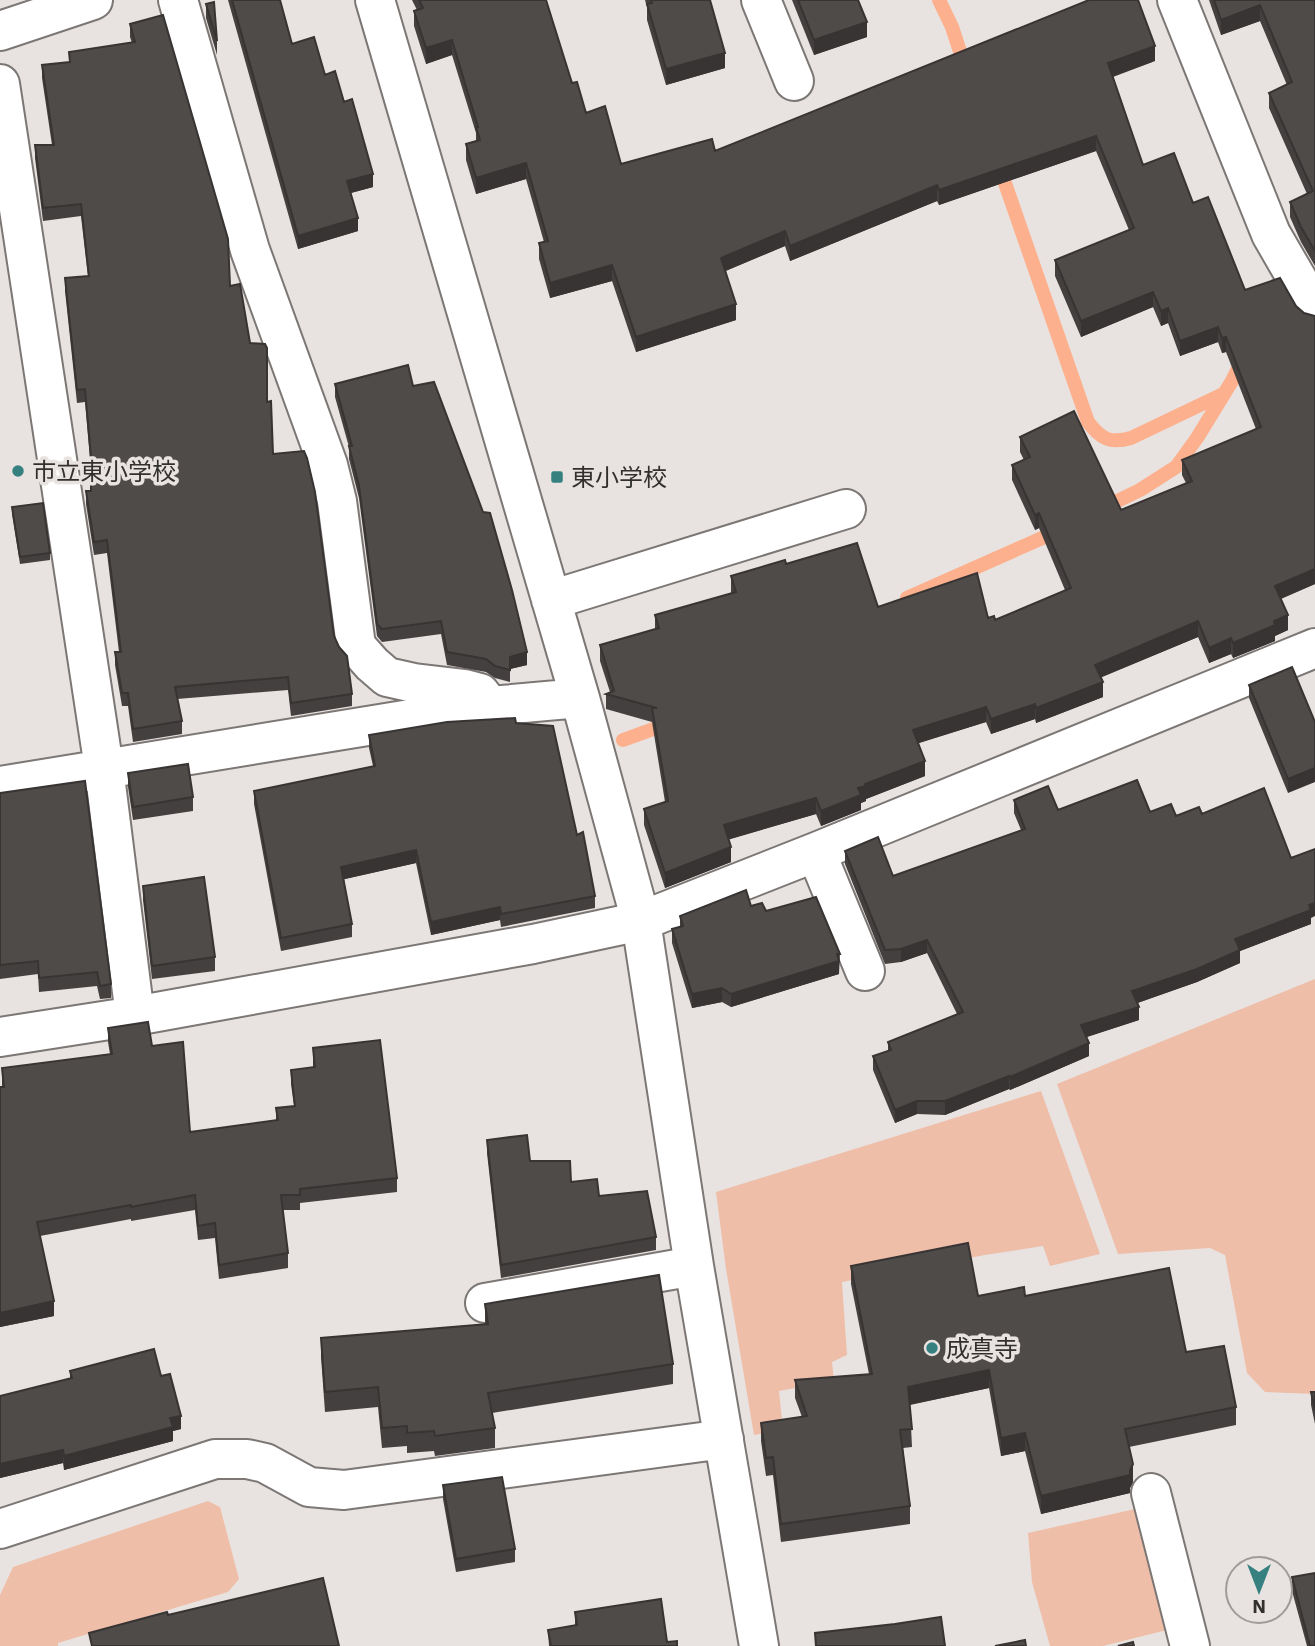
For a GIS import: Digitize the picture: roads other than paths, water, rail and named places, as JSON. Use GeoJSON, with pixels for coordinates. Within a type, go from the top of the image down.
{"type":"FeatureCollection","features":[{"type":"Feature","properties":{"kind":"street"},"geometry":{"type":"LineString","coordinates":[[0,31],[93,0]]}},
{"type":"Feature","properties":{"kind":"street"},"geometry":{"type":"LineString","coordinates":[[178,0],[250,250],[328,465],[337,500],[356,646],[387,677],[480,693],[490,706]]}},
{"type":"Feature","properties":{"kind":"street"},"geometry":{"type":"LineString","coordinates":[[375,0],[580,698],[641,921],[694,1266],[759,1646]]}},
{"type":"Feature","properties":{"kind":"street"},"geometry":{"type":"LineString","coordinates":[[761,0],[794,81]]}},
{"type":"Feature","properties":{"kind":"street"},"geometry":{"type":"LineString","coordinates":[[1177,0],[1271,234],[1315,310]]}},
{"type":"Feature","properties":{"kind":"street"},"geometry":{"type":"LineString","coordinates":[[0,84],[104,768],[135,1016]]}},
{"type":"Feature","properties":{"kind":"street"},"geometry":{"type":"LineString","coordinates":[[551,600],[846,509]]}},
{"type":"Feature","properties":{"kind":"street"},"geometry":{"type":"LineString","coordinates":[[0,1037],[135,1016],[533,944],[641,921],[1315,648]]}},
{"type":"Feature","properties":{"kind":"street"},"geometry":{"type":"LineString","coordinates":[[0,786],[490,706],[580,698]]}},
{"type":"Feature","properties":{"kind":"street"},"geometry":{"type":"LineString","coordinates":[[816,852],[865,971]]}},
{"type":"Feature","properties":{"kind":"street"},"geometry":{"type":"LineString","coordinates":[[485,1303],[694,1266]]}},
{"type":"Feature","properties":{"kind":"street"},"geometry":{"type":"LineString","coordinates":[[0,1529],[215,1460],[265,1463],[309,1487],[344,1490],[724,1439]]}},
{"type":"Feature","properties":{"kind":"street"},"geometry":{"type":"LineString","coordinates":[[1151,1493],[1190,1646]]}},
{"type":"Feature","properties":{"kind":"waterway"},"geometry":{"type":"LineString","coordinates":[[939,0],[952,27],[966,70]]}},
{"type":"Feature","properties":{"kind":"waterway"},"geometry":{"type":"LineString","coordinates":[[999,166],[1088,422],[1097,433],[1112,440],[1131,438],[1223,394]]}},
{"type":"Feature","properties":{"kind":"waterway"},"geometry":{"type":"LineString","coordinates":[[1101,509],[1140,490],[1176,467],[1197,438],[1242,361]]}},
{"type":"Feature","properties":{"kind":"waterway"},"geometry":{"type":"LineString","coordinates":[[907,598],[1058,531]]}},
{"type":"Feature","properties":{"kind":"waterway"},"geometry":{"type":"LineString","coordinates":[[623,740],[670,723]]}},
{"type":"Feature","properties":{"kind":"place","name":"市立東小学校"},"geometry":{"type":"Point","coordinates":[18,471]}},
{"type":"Feature","properties":{"kind":"place","name":"東小学校"},"geometry":{"type":"Point","coordinates":[557,477]}},
{"type":"Feature","properties":{"kind":"place","name":"成真寺"},"geometry":{"type":"Point","coordinates":[932,1348]}}]}
